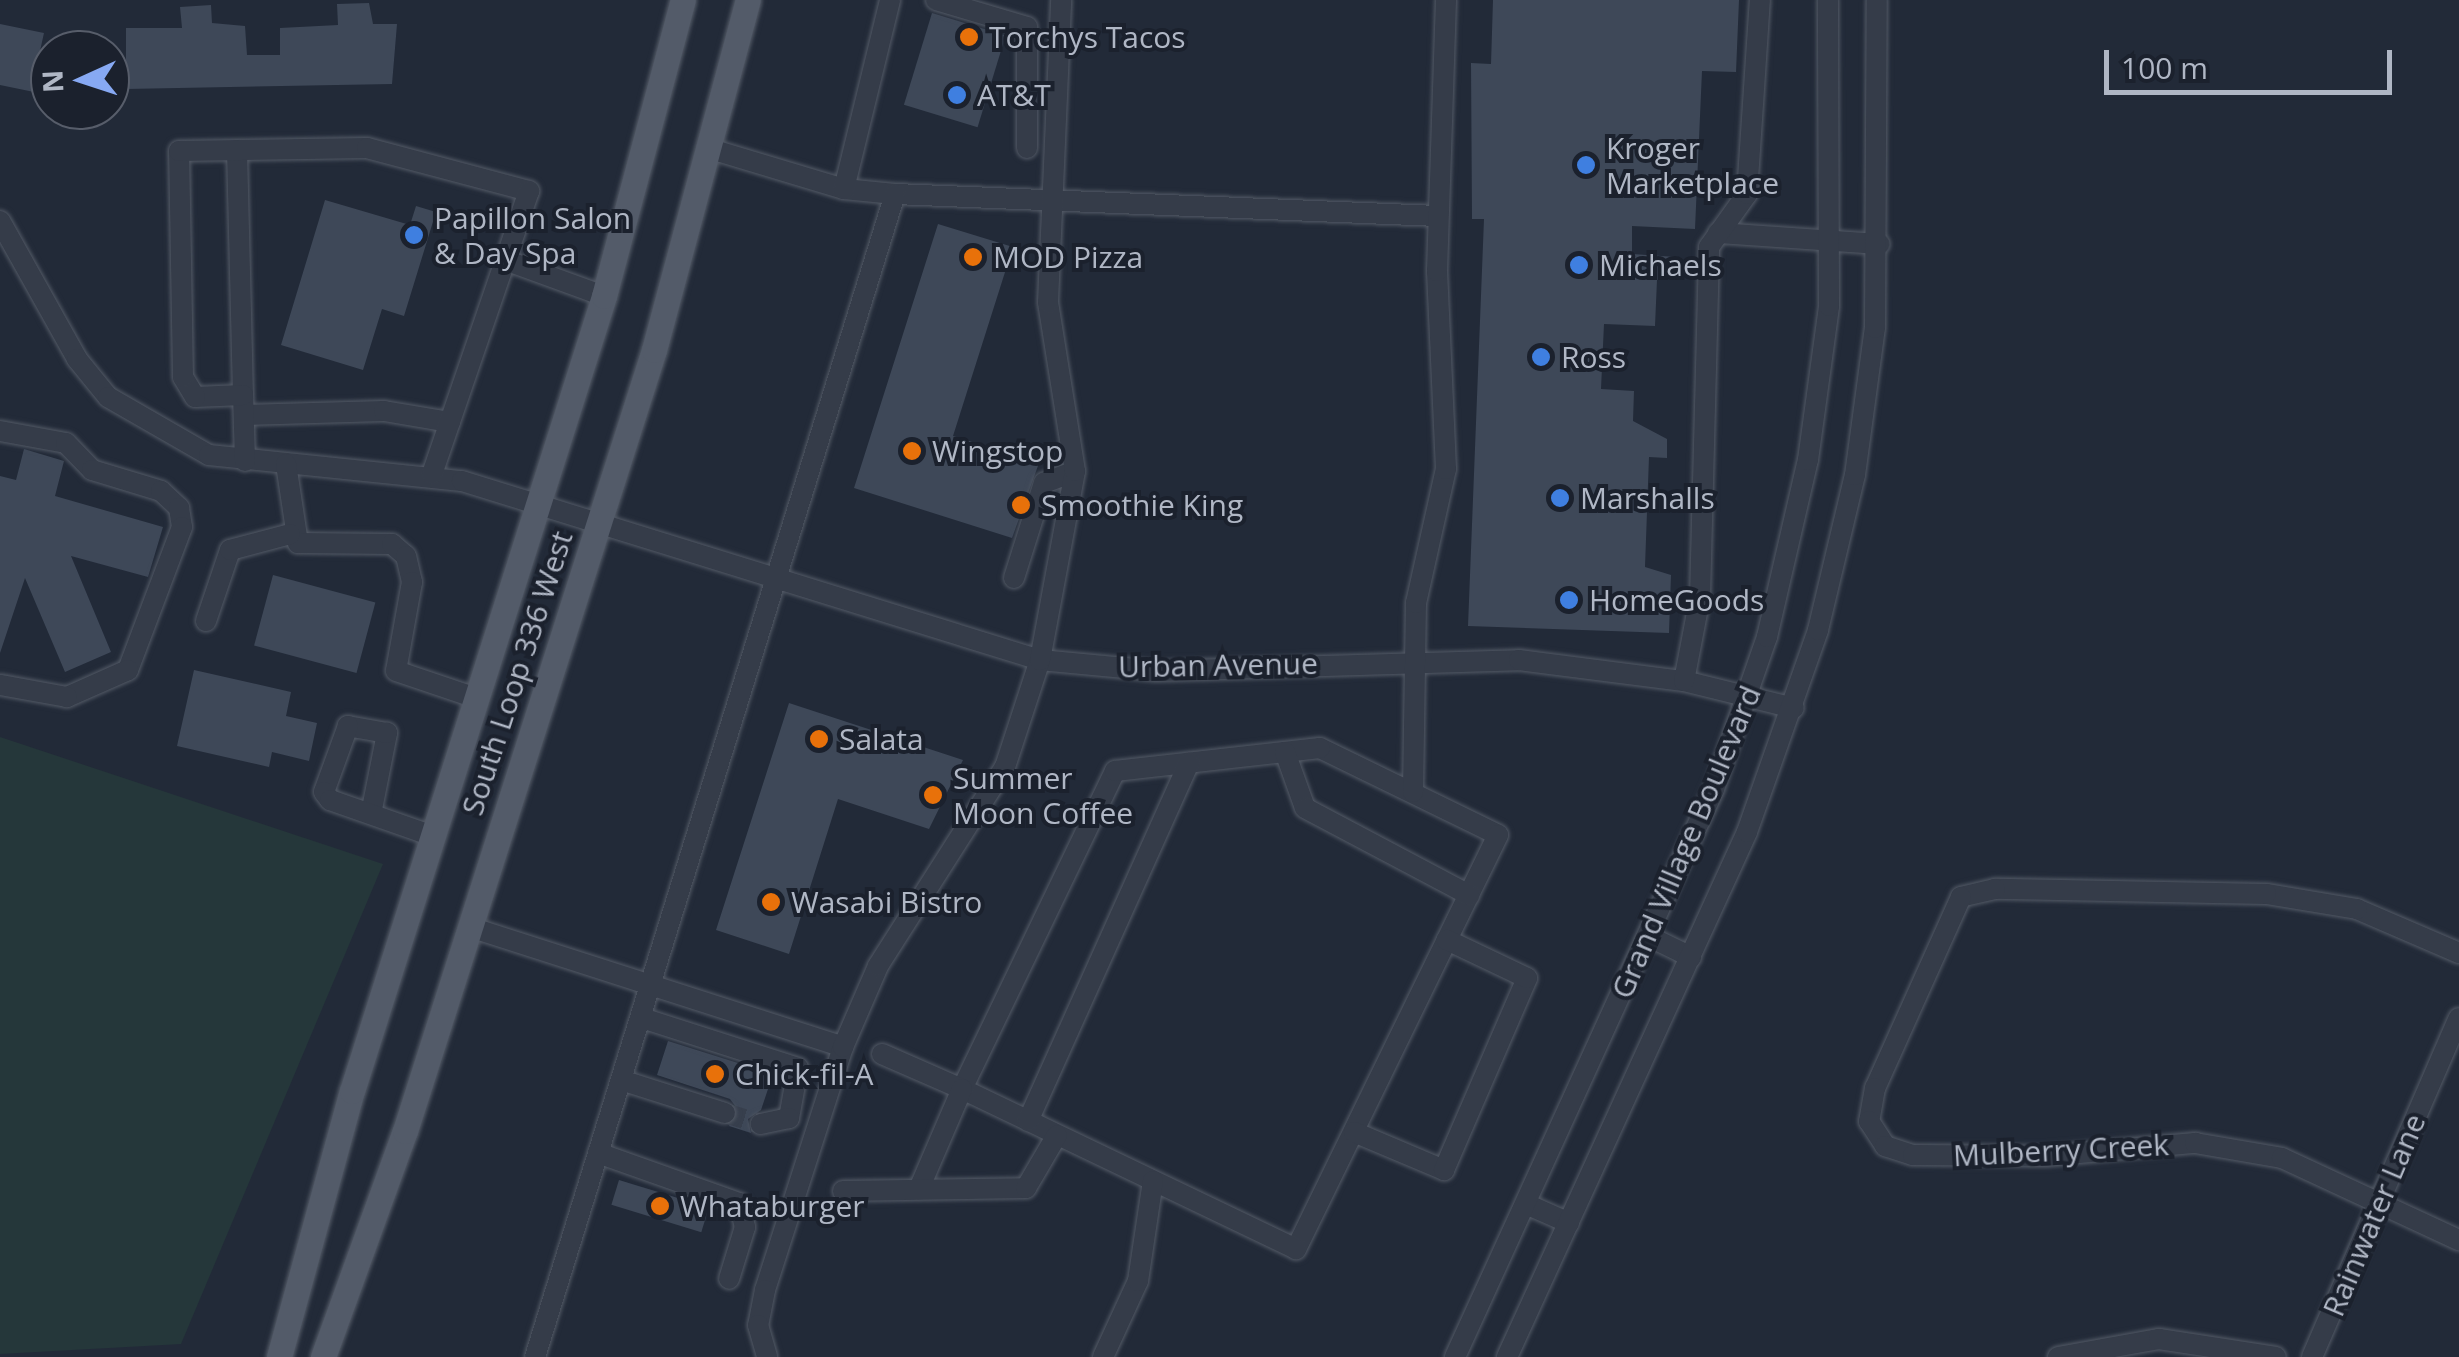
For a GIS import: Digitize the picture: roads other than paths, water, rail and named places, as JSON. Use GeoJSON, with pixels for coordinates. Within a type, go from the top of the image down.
{"type":"FeatureCollection","features":[{"type":"Feature","properties":{"kind":"main road","name":"South Loop 336 West"},"geometry":{"type":"LineString","coordinates":[[279,1357],[432,836],[604,296],[684,0]]}},
{"type":"Feature","properties":{"kind":"main road","name":"South Loop 336 West"},"geometry":{"type":"LineString","coordinates":[[323,1357],[470,927],[598,526],[714,150],[748,0]]}},
{"type":"Feature","properties":{"kind":"street"},"geometry":{"type":"LineString","coordinates":[[844,189],[890,0]]}},
{"type":"Feature","properties":{"kind":"street"},"geometry":{"type":"LineString","coordinates":[[936,0],[1028,27],[1027,148]]}},
{"type":"Feature","properties":{"kind":"street"},"geometry":{"type":"LineString","coordinates":[[767,1357],[758,1326],[765,1290],[842,1046],[878,966],[1005,766],[1040,660],[1075,471],[1048,302],[1060,0]]}},
{"type":"Feature","properties":{"kind":"street"},"geometry":{"type":"LineString","coordinates":[[1413,792],[1416,603],[1446,469],[1438,216],[1446,0]]}},
{"type":"Feature","properties":{"kind":"street"},"geometry":{"type":"LineString","coordinates":[[1684,681],[1700,597],[1708,246],[1746,194],[1760,0]]}},
{"type":"Feature","properties":{"kind":"street","name":"Grand Village Boulevard"},"geometry":{"type":"LineString","coordinates":[[1455,1357],[1648,936],[1750,696],[1808,460],[1834,239],[1828,0]]}},
{"type":"Feature","properties":{"kind":"street","name":"Grand Village Boulevard"},"geometry":{"type":"LineString","coordinates":[[1508,1357],[1692,957],[1794,708],[1855,476],[1880,244],[1877,0]]}},
{"type":"Feature","properties":{"kind":"street"},"geometry":{"type":"LineString","coordinates":[[432,474],[450,422],[505,260],[529,191],[367,148],[179,151],[183,377],[196,396],[244,405],[384,412],[450,422]]}},
{"type":"Feature","properties":{"kind":"street"},"geometry":{"type":"LineString","coordinates":[[237,150],[245,461]]}},
{"type":"Feature","properties":{"kind":"street"},"geometry":{"type":"LineString","coordinates":[[714,150],[844,189],[895,194],[1438,216]]}},
{"type":"Feature","properties":{"kind":"street"},"geometry":{"type":"LineString","coordinates":[[535,1357],[895,194]]}},
{"type":"Feature","properties":{"kind":"street","name":"Urban Avenue"},"geometry":{"type":"LineString","coordinates":[[0,221],[108,397],[160,435],[245,461],[432,474],[1040,660],[1156,671],[1416,660],[1550,662],[1684,681],[1794,708]]}},
{"type":"Feature","properties":{"kind":"street"},"geometry":{"type":"LineString","coordinates":[[1718,233],[1880,244]]}},
{"type":"Feature","properties":{"kind":"street"},"geometry":{"type":"LineString","coordinates":[[505,260],[604,296]]}},
{"type":"Feature","properties":{"kind":"street"},"geometry":{"type":"LineString","coordinates":[[0,431],[66,443],[92,470],[161,491],[179,508],[182,527],[128,670],[67,697],[0,684]]}},
{"type":"Feature","properties":{"kind":"street"},"geometry":{"type":"LineString","coordinates":[[286,464],[290,534],[298,543],[392,544],[406,556],[412,582],[396,671],[476,698]]}},
{"type":"Feature","properties":{"kind":"street"},"geometry":{"type":"LineString","coordinates":[[1014,578],[1044,484],[1075,471]]}},
{"type":"Feature","properties":{"kind":"street"},"geometry":{"type":"LineString","coordinates":[[206,621],[230,550],[290,534]]}},
{"type":"Feature","properties":{"kind":"street"},"geometry":{"type":"LineString","coordinates":[[882,1054],[962,1089],[1296,1249],[1498,835],[1320,748],[1115,770],[962,1089],[919,1189]]}},
{"type":"Feature","properties":{"kind":"street"},"geometry":{"type":"LineString","coordinates":[[1285,752],[1305,808],[1469,895]]}},
{"type":"Feature","properties":{"kind":"street"},"geometry":{"type":"LineString","coordinates":[[1028,1121],[1189,762]]}},
{"type":"Feature","properties":{"kind":"street"},"geometry":{"type":"LineString","coordinates":[[371,814],[432,836]]}},
{"type":"Feature","properties":{"kind":"street","name":"Mulberry Creek"},"geometry":{"type":"LineString","coordinates":[[2459,953],[2357,909],[2266,894],[1995,889],[1961,897],[1874,1088],[1869,1121],[1885,1146],[1968,1158],[2195,1143],[2282,1158],[2381,1198],[2459,1240]]}},
{"type":"Feature","properties":{"kind":"street"},"geometry":{"type":"LineString","coordinates":[[470,927],[842,1046]]}},
{"type":"Feature","properties":{"kind":"street"},"geometry":{"type":"LineString","coordinates":[[1648,936],[1692,957]]}},
{"type":"Feature","properties":{"kind":"street"},"geometry":{"type":"LineString","coordinates":[[1354,1132],[1444,1170],[1526,978],[1446,940]]}},
{"type":"Feature","properties":{"kind":"street"},"geometry":{"type":"LineString","coordinates":[[642,1018],[798,1068],[789,1118],[761,1124]]}},
{"type":"Feature","properties":{"kind":"street","name":"Rainwater Lane"},"geometry":{"type":"LineString","coordinates":[[2312,1357],[2459,1018]]}},
{"type":"Feature","properties":{"kind":"street"},"geometry":{"type":"LineString","coordinates":[[621,1080],[726,1113]]}},
{"type":"Feature","properties":{"kind":"street"},"geometry":{"type":"LineString","coordinates":[[844,1191],[1026,1188],[1057,1135]]}},
{"type":"Feature","properties":{"kind":"street"},"geometry":{"type":"LineString","coordinates":[[598,1153],[740,1203],[744,1227],[729,1279]]}},
{"type":"Feature","properties":{"kind":"street"},"geometry":{"type":"LineString","coordinates":[[1103,1357],[1138,1281],[1154,1181]]}},
{"type":"Feature","properties":{"kind":"street"},"geometry":{"type":"LineString","coordinates":[[1526,1204],[1568,1223]]}},
{"type":"Feature","properties":{"kind":"street"},"geometry":{"type":"LineString","coordinates":[[2058,1357],[2159,1339],[2276,1357]]}},
{"type":"Feature","properties":{"kind":"tunnel"},"geometry":{"type":"LineString","coordinates":[[725,1113],[761,1124]]}},
{"type":"Feature","properties":{"kind":"place","name":"Torchys Tacos"},"geometry":{"type":"Point","coordinates":[969,37]}},
{"type":"Feature","properties":{"kind":"place","name":"AT&T"},"geometry":{"type":"Point","coordinates":[957,95]}},
{"type":"Feature","properties":{"kind":"place","name":"Kroger Marketplace"},"geometry":{"type":"Point","coordinates":[1586,165]}},
{"type":"Feature","properties":{"kind":"place","name":"Papillon Salon & Day Spa"},"geometry":{"type":"Point","coordinates":[414,235]}},
{"type":"Feature","properties":{"kind":"place","name":"MOD Pizza"},"geometry":{"type":"Point","coordinates":[973,257]}},
{"type":"Feature","properties":{"kind":"place","name":"Michaels"},"geometry":{"type":"Point","coordinates":[1579,265]}},
{"type":"Feature","properties":{"kind":"place","name":"Ross"},"geometry":{"type":"Point","coordinates":[1541,357]}},
{"type":"Feature","properties":{"kind":"place","name":"Wingstop"},"geometry":{"type":"Point","coordinates":[912,451]}},
{"type":"Feature","properties":{"kind":"place","name":"Marshalls"},"geometry":{"type":"Point","coordinates":[1560,498]}},
{"type":"Feature","properties":{"kind":"place","name":"Smoothie King"},"geometry":{"type":"Point","coordinates":[1021,505]}},
{"type":"Feature","properties":{"kind":"place","name":"HomeGoods"},"geometry":{"type":"Point","coordinates":[1569,600]}},
{"type":"Feature","properties":{"kind":"place","name":"Salata"},"geometry":{"type":"Point","coordinates":[819,739]}},
{"type":"Feature","properties":{"kind":"place","name":"Summer Moon Coffee"},"geometry":{"type":"Point","coordinates":[933,795]}},
{"type":"Feature","properties":{"kind":"place","name":"Wasabi Bistro"},"geometry":{"type":"Point","coordinates":[771,902]}},
{"type":"Feature","properties":{"kind":"place","name":"Chick-fil-A"},"geometry":{"type":"Point","coordinates":[715,1074]}},
{"type":"Feature","properties":{"kind":"place","name":"Whataburger"},"geometry":{"type":"Point","coordinates":[660,1206]}}]}
